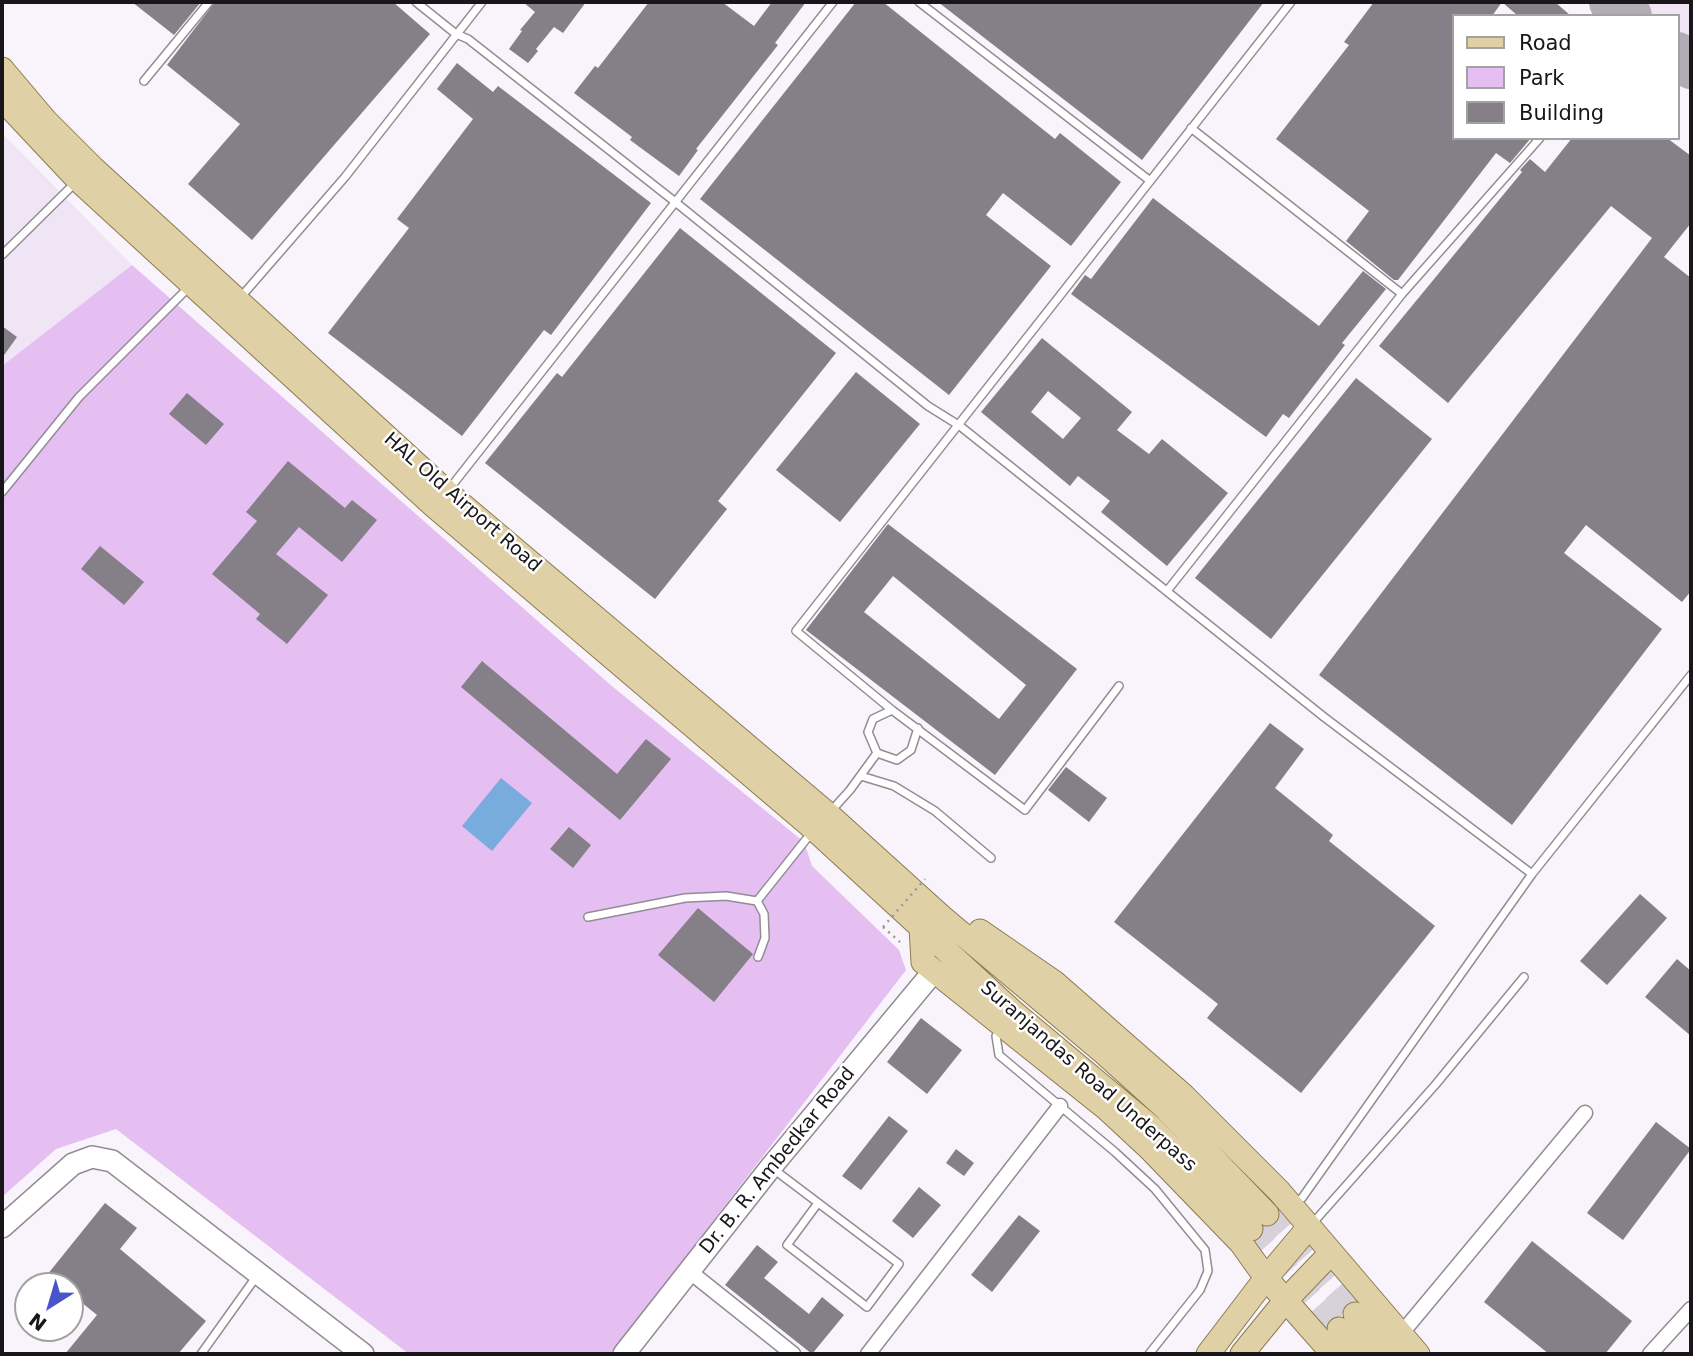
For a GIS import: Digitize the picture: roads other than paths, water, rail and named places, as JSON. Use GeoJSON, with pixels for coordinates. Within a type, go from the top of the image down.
{"type":"FeatureCollection","features":[{"type":"Feature","properties":{"kind":"main road","name":"HAL Old Airport Road"},"geometry":{"type":"LineString","coordinates":[[2,69],[46,121],[237,301],[447,492],[821,822],[921,928]]}},
{"type":"Feature","properties":{"kind":"main road","name":"HAL Old Airport Road"},"geometry":{"type":"LineString","coordinates":[[2,99],[78,180],[434,506],[942,918]]}},
{"type":"Feature","properties":{"kind":"main road"},"geometry":{"type":"LineString","coordinates":[[942,918],[964,920],[1054,982],[1184,1096],[1292,1206],[1418,1354]]}},
{"type":"Feature","properties":{"kind":"main road","name":"Suranjandas Road Underpass"},"geometry":{"type":"LineString","coordinates":[[921,928],[1011,1010],[1150,1126],[1259,1222],[1165,1108],[1038,996],[942,918]]}},
{"type":"Feature","properties":{"kind":"main road"},"geometry":{"type":"LineString","coordinates":[[921,928],[923,962],[1107,1109],[1157,1156],[1241,1243],[1266,1278],[1334,1354]]}},
{"type":"Feature","properties":{"kind":"main road"},"geometry":{"type":"LineString","coordinates":[[1208,1354],[1309,1227]]}},
{"type":"Feature","properties":{"kind":"main road"},"geometry":{"type":"LineString","coordinates":[[1242,1354],[1286,1300],[1331,1253]]}},
{"type":"Feature","properties":{"kind":"main road"},"geometry":{"type":"LineString","coordinates":[[1362,1354],[1347,1321],[1390,1354]]}},
{"type":"Feature","properties":{"kind":"street","name":"Dr. B. R. Ambedkar Road"},"geometry":{"type":"LineString","coordinates":[[624,1354],[771,1167],[934,971]]}},
{"type":"Feature","properties":{"kind":"street"},"geometry":{"type":"LineString","coordinates":[[868,1354],[1060,1106]]}},
{"type":"Feature","properties":{"kind":"street"},"geometry":{"type":"LineString","coordinates":[[1401,1334],[1585,1113]]}},
{"type":"Feature","properties":{"kind":"street"},"geometry":{"type":"LineString","coordinates":[[2,1227],[73,1164],[92,1157],[112,1161],[363,1354]]}},
{"type":"Feature","properties":{"kind":"street"},"geometry":{"type":"LineString","coordinates":[[689,1271],[793,1354]]}},
{"type":"Feature","properties":{"kind":"street"},"geometry":{"type":"LineString","coordinates":[[1650,1354],[1691,1309]]}},
{"type":"Feature","properties":{"kind":"lane"},"geometry":{"type":"LineString","coordinates":[[144,81],[209,2]]}},
{"type":"Feature","properties":{"kind":"lane"},"geometry":{"type":"LineString","coordinates":[[416,2],[456,34],[468,39],[674,201],[928,406],[960,426],[1324,717],[1532,874]]}},
{"type":"Feature","properties":{"kind":"lane"},"geometry":{"type":"LineString","coordinates":[[237,301],[345,177],[482,2]]}},
{"type":"Feature","properties":{"kind":"lane"},"geometry":{"type":"LineString","coordinates":[[447,492],[833,2]]}},
{"type":"Feature","properties":{"kind":"lane"},"geometry":{"type":"LineString","coordinates":[[919,2],[1149,180]]}},
{"type":"Feature","properties":{"kind":"lane"},"geometry":{"type":"LineString","coordinates":[[1119,686],[1025,810],[892,710],[796,631],[960,426],[1149,180],[1291,2]]}},
{"type":"Feature","properties":{"kind":"lane"},"geometry":{"type":"LineString","coordinates":[[1191,128],[1402,295]]}},
{"type":"Feature","properties":{"kind":"lane"},"geometry":{"type":"LineString","coordinates":[[1167,591],[1402,295],[1538,140]]}},
{"type":"Feature","properties":{"kind":"lane"},"geometry":{"type":"LineString","coordinates":[[2,255],[78,180]]}},
{"type":"Feature","properties":{"kind":"lane"},"geometry":{"type":"LineString","coordinates":[[2,492],[79,397],[190,285]]}},
{"type":"Feature","properties":{"kind":"lane"},"geometry":{"type":"LineString","coordinates":[[1292,1206],[1302,1198],[1532,874],[1691,675]]}},
{"type":"Feature","properties":{"kind":"lane"},"geometry":{"type":"LineString","coordinates":[[892,710],[873,719],[868,732],[877,753],[897,760],[911,750],[918,728]]}},
{"type":"Feature","properties":{"kind":"lane"},"geometry":{"type":"LineString","coordinates":[[757,901],[877,753]]}},
{"type":"Feature","properties":{"kind":"lane"},"geometry":{"type":"LineString","coordinates":[[861,776],[894,786],[935,811],[991,858]]}},
{"type":"Feature","properties":{"kind":"lane"},"geometry":{"type":"LineString","coordinates":[[588,917],[685,898],[726,896],[757,901]]}},
{"type":"Feature","properties":{"kind":"lane"},"geometry":{"type":"LineString","coordinates":[[757,901],[764,914],[765,938],[758,957]]}},
{"type":"Feature","properties":{"kind":"lane"},"geometry":{"type":"LineString","coordinates":[[1309,1227],[1436,1084],[1524,977]]}},
{"type":"Feature","properties":{"kind":"lane"},"geometry":{"type":"LineString","coordinates":[[1002,1025],[996,1036],[999,1055],[1155,1189],[1205,1250],[1208,1271],[1200,1290],[1149,1354]]}},
{"type":"Feature","properties":{"kind":"lane"},"geometry":{"type":"LineString","coordinates":[[771,1167],[899,1264],[867,1307],[787,1245],[818,1203]]}},
{"type":"Feature","properties":{"kind":"lane"},"geometry":{"type":"LineString","coordinates":[[201,1354],[258,1273]]}},
{"type":"Feature","properties":{"kind":"water"},"geometry":{"type":"Polygon","coordinates":[[[501,778],[532,803],[492,851],[462,826],[501,778]]]}},
{"type":"Feature","properties":{"kind":"tunnel"},"geometry":{"type":"LineString","coordinates":[[1267,1214],[1355,1314]]}},
{"type":"Feature","properties":{"kind":"tunnel"},"geometry":{"type":"LineString","coordinates":[[1251,1229],[1339,1329]]}}]}
